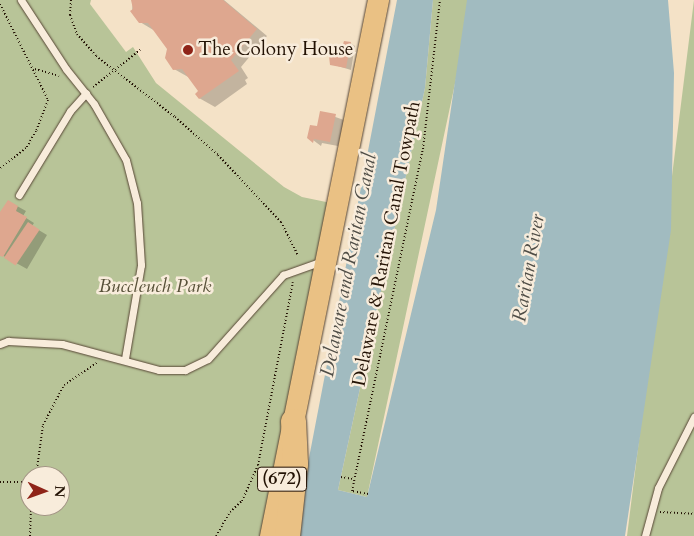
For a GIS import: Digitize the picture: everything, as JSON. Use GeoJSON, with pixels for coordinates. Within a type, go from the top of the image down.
{"type":"FeatureCollection","features":[{"type":"Feature","properties":{"kind":"highway"},"geometry":{"type":"LineString","coordinates":[[287,536],[295,463],[294,421]]}},
{"type":"Feature","properties":{"kind":"main road","name":"(672)"},"geometry":{"type":"LineString","coordinates":[[270,536],[378,0]]}},
{"type":"Feature","properties":{"kind":"lane"},"geometry":{"type":"LineString","coordinates":[[21,0],[86,93],[126,160],[137,204],[141,265],[125,359]]}},
{"type":"Feature","properties":{"kind":"lane"},"geometry":{"type":"LineString","coordinates":[[19,195],[70,111],[86,93]]}},
{"type":"Feature","properties":{"kind":"lane"},"geometry":{"type":"LineString","coordinates":[[0,344],[8,341],[62,344],[125,359],[159,370],[185,370],[208,358],[283,275],[310,263],[327,260]]}},
{"type":"Feature","properties":{"kind":"lane"},"geometry":{"type":"LineString","coordinates":[[645,536],[658,488],[694,417]]}},
{"type":"Feature","properties":{"kind":"path"},"geometry":{"type":"LineString","coordinates":[[71,0],[70,15],[77,34],[115,70],[218,155],[281,222],[298,256]]}},
{"type":"Feature","properties":{"kind":"path","name":"Delaware & Raritan Canal Towpath"},"geometry":{"type":"LineString","coordinates":[[368,494],[352,491],[423,149],[440,0]]}},
{"type":"Feature","properties":{"kind":"path"},"geometry":{"type":"LineString","coordinates":[[0,4],[35,70],[48,100],[45,112],[26,148],[0,168]]}},
{"type":"Feature","properties":{"kind":"path"},"geometry":{"type":"LineString","coordinates":[[86,93],[115,70],[121,62],[140,50]]}},
{"type":"Feature","properties":{"kind":"path"},"geometry":{"type":"LineString","coordinates":[[35,70],[76,80]]}},
{"type":"Feature","properties":{"kind":"path"},"geometry":{"type":"LineString","coordinates":[[216,536],[230,512],[242,501],[258,466],[293,280]]}},
{"type":"Feature","properties":{"kind":"path"},"geometry":{"type":"LineString","coordinates":[[37,466],[43,425],[64,385],[109,355]]}},
{"type":"Feature","properties":{"kind":"path"},"geometry":{"type":"LineString","coordinates":[[341,477],[354,479]]}},
{"type":"Feature","properties":{"kind":"path"},"geometry":{"type":"LineString","coordinates":[[0,482],[20,482]]}},
{"type":"Feature","properties":{"kind":"path"},"geometry":{"type":"LineString","coordinates":[[660,512],[694,514]]}},
{"type":"Feature","properties":{"kind":"path"},"geometry":{"type":"LineString","coordinates":[[30,536],[31,516]]}},
{"type":"Feature","properties":{"kind":"green space","name":"Buccleuch Park"},"geometry":{"type":"Polygon","coordinates":[[[0,0],[91,0],[90,4],[126,52],[133,47],[156,83],[284,187],[302,197],[331,203],[262,536],[0,536],[0,0]]]}},
{"type":"Feature","properties":{"kind":"green space"},"geometry":{"type":"Polygon","coordinates":[[[433,0],[468,0],[460,60],[367,497],[338,490],[425,88],[433,0]]]}},
{"type":"Feature","properties":{"kind":"green space"},"geometry":{"type":"Polygon","coordinates":[[[694,0],[694,536],[627,536],[694,0]]]}},
{"type":"Feature","properties":{"kind":"water"},"geometry":{"type":"Polygon","coordinates":[[[397,0],[433,0],[425,88],[338,490],[367,497],[436,210],[467,0],[668,0],[674,73],[671,230],[625,536],[294,536],[397,0]]]}},
{"type":"Feature","properties":{"kind":"building"},"geometry":{"type":"Polygon","coordinates":[[[131,0],[223,0],[257,29],[231,60],[239,71],[199,99],[195,94],[198,91],[182,69],[173,70],[165,58],[167,49],[148,23],[139,23],[130,11],[133,9],[131,0]]]}},
{"type":"Feature","properties":{"kind":"building"},"geometry":{"type":"Polygon","coordinates":[[[344,41],[351,42],[346,68],[330,65],[329,56],[340,54],[344,41]]]}},
{"type":"Feature","properties":{"kind":"building"},"geometry":{"type":"Polygon","coordinates":[[[320,111],[336,114],[330,142],[314,139],[313,143],[307,138],[310,125],[317,126],[320,111]]]}},
{"type":"Feature","properties":{"kind":"building"},"geometry":{"type":"Polygon","coordinates":[[[8,200],[18,206],[16,211],[27,217],[3,257],[0,256],[0,212],[8,200]]]}},
{"type":"Feature","properties":{"kind":"building"},"geometry":{"type":"Polygon","coordinates":[[[28,222],[40,230],[16,265],[4,258],[28,222]]]}},
{"type":"Feature","properties":{"kind":"place","name":"The Colony House"},"geometry":{"type":"Point","coordinates":[188,50]}},
{"type":"Feature","properties":{"kind":"water label","name":"Delaware and Raritan Canal"},"geometry":{"type":"Point","coordinates":[348,265]}},
{"type":"Feature","properties":{"kind":"water label","name":"Raritan River"},"geometry":{"type":"Point","coordinates":[528,268]}}]}
